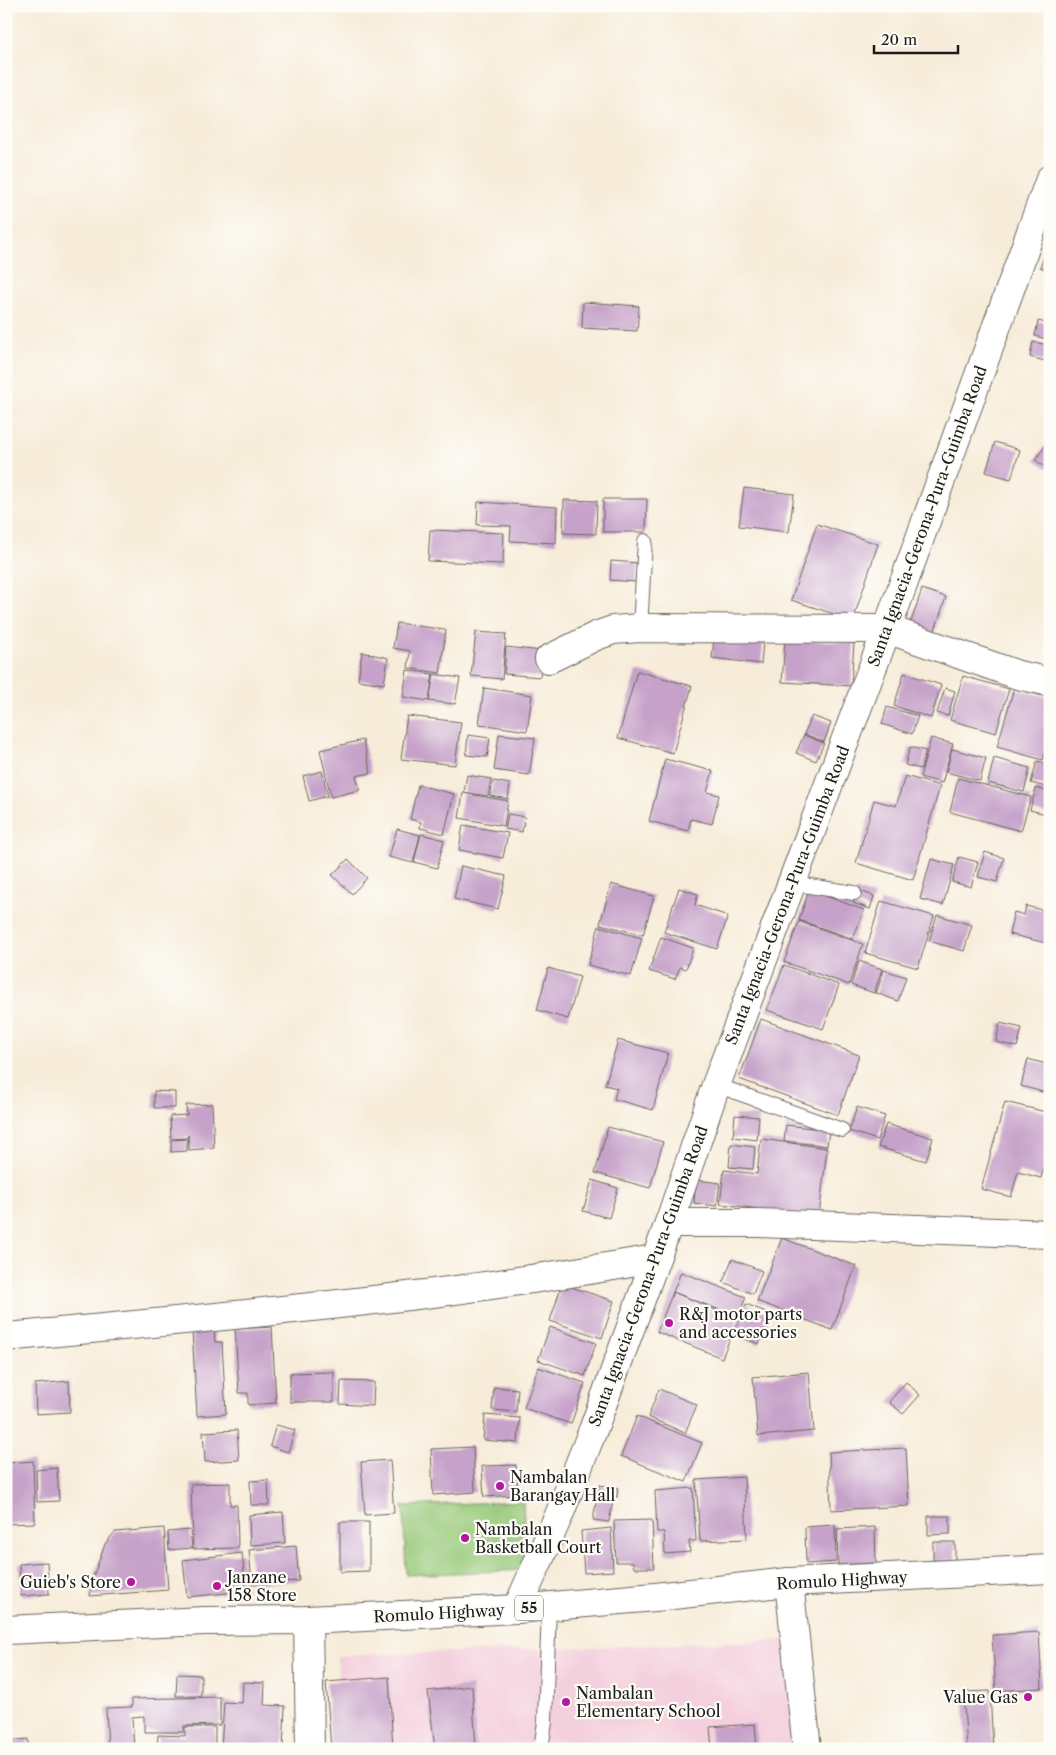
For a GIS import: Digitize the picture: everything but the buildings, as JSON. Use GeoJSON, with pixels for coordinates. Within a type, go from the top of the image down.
{"type":"FeatureCollection","features":[{"type":"Feature","properties":{"kind":"main road","name":"Santa Ignacia-Gerona-Pura-Guimba Road"},"geometry":{"type":"LineString","coordinates":[[517,1609],[559,1515],[593,1430],[669,1223],[716,1085],[887,629],[1050,179]]}},
{"type":"Feature","properties":{"kind":"main road"},"geometry":{"type":"LineString","coordinates":[[549,659],[613,630],[640,628],[887,629],[1018,675],[1050,682]]}},
{"type":"Feature","properties":{"kind":"main road"},"geometry":{"type":"LineString","coordinates":[[669,1223],[778,1223],[1050,1234]]}},
{"type":"Feature","properties":{"kind":"main road"},"geometry":{"type":"LineString","coordinates":[[6,1337],[416,1296],[655,1259]]}},
{"type":"Feature","properties":{"kind":"main road","name":"Romulo Highway"},"geometry":{"type":"LineString","coordinates":[[6,1630],[130,1624],[308,1620],[517,1609],[655,1597],[789,1582],[1050,1569]]}},
{"type":"Feature","properties":{"kind":"main road"},"geometry":{"type":"LineString","coordinates":[[789,1582],[807,1749]]}},
{"type":"Feature","properties":{"kind":"main road"},"geometry":{"type":"LineString","coordinates":[[308,1620],[310,1749]]}},
{"type":"Feature","properties":{"kind":"lane"},"geometry":{"type":"LineString","coordinates":[[640,628],[645,541]]}},
{"type":"Feature","properties":{"kind":"lane"},"geometry":{"type":"LineString","coordinates":[[791,883],[854,893]]}},
{"type":"Feature","properties":{"kind":"lane"},"geometry":{"type":"LineString","coordinates":[[716,1085],[842,1130]]}},
{"type":"Feature","properties":{"kind":"lane"},"geometry":{"type":"LineString","coordinates":[[541,1749],[545,1722],[549,1606]]}},
{"type":"Feature","properties":{"kind":"shaded area","name":"Nambalan Elementary School"},"geometry":{"type":"Polygon","coordinates":[[[789,1640],[793,1749],[343,1749],[337,1656],[789,1640]]]}},
{"type":"Feature","properties":{"kind":"green space","name":"Nambalan Basketball Court"},"geometry":{"type":"Polygon","coordinates":[[[523,1501],[526,1570],[406,1575],[403,1506],[523,1501]]]}},
{"type":"Feature","properties":{"kind":"place","name":"R&J motor parts and accessories"},"geometry":{"type":"Point","coordinates":[669,1323]}},
{"type":"Feature","properties":{"kind":"place","name":"Nambalan Barangay Hall"},"geometry":{"type":"Point","coordinates":[500,1486]}},
{"type":"Feature","properties":{"kind":"place","name":"Nambalan Basketball Court"},"geometry":{"type":"Point","coordinates":[465,1538]}},
{"type":"Feature","properties":{"kind":"place","name":"Guieb's Store"},"geometry":{"type":"Point","coordinates":[131,1582]}},
{"type":"Feature","properties":{"kind":"place","name":"Janzane 158 Store"},"geometry":{"type":"Point","coordinates":[217,1586]}},
{"type":"Feature","properties":{"kind":"place","name":"Value Gas"},"geometry":{"type":"Point","coordinates":[1028,1697]}},
{"type":"Feature","properties":{"kind":"place","name":"Nambalan Elementary School"},"geometry":{"type":"Point","coordinates":[566,1702]}}]}
